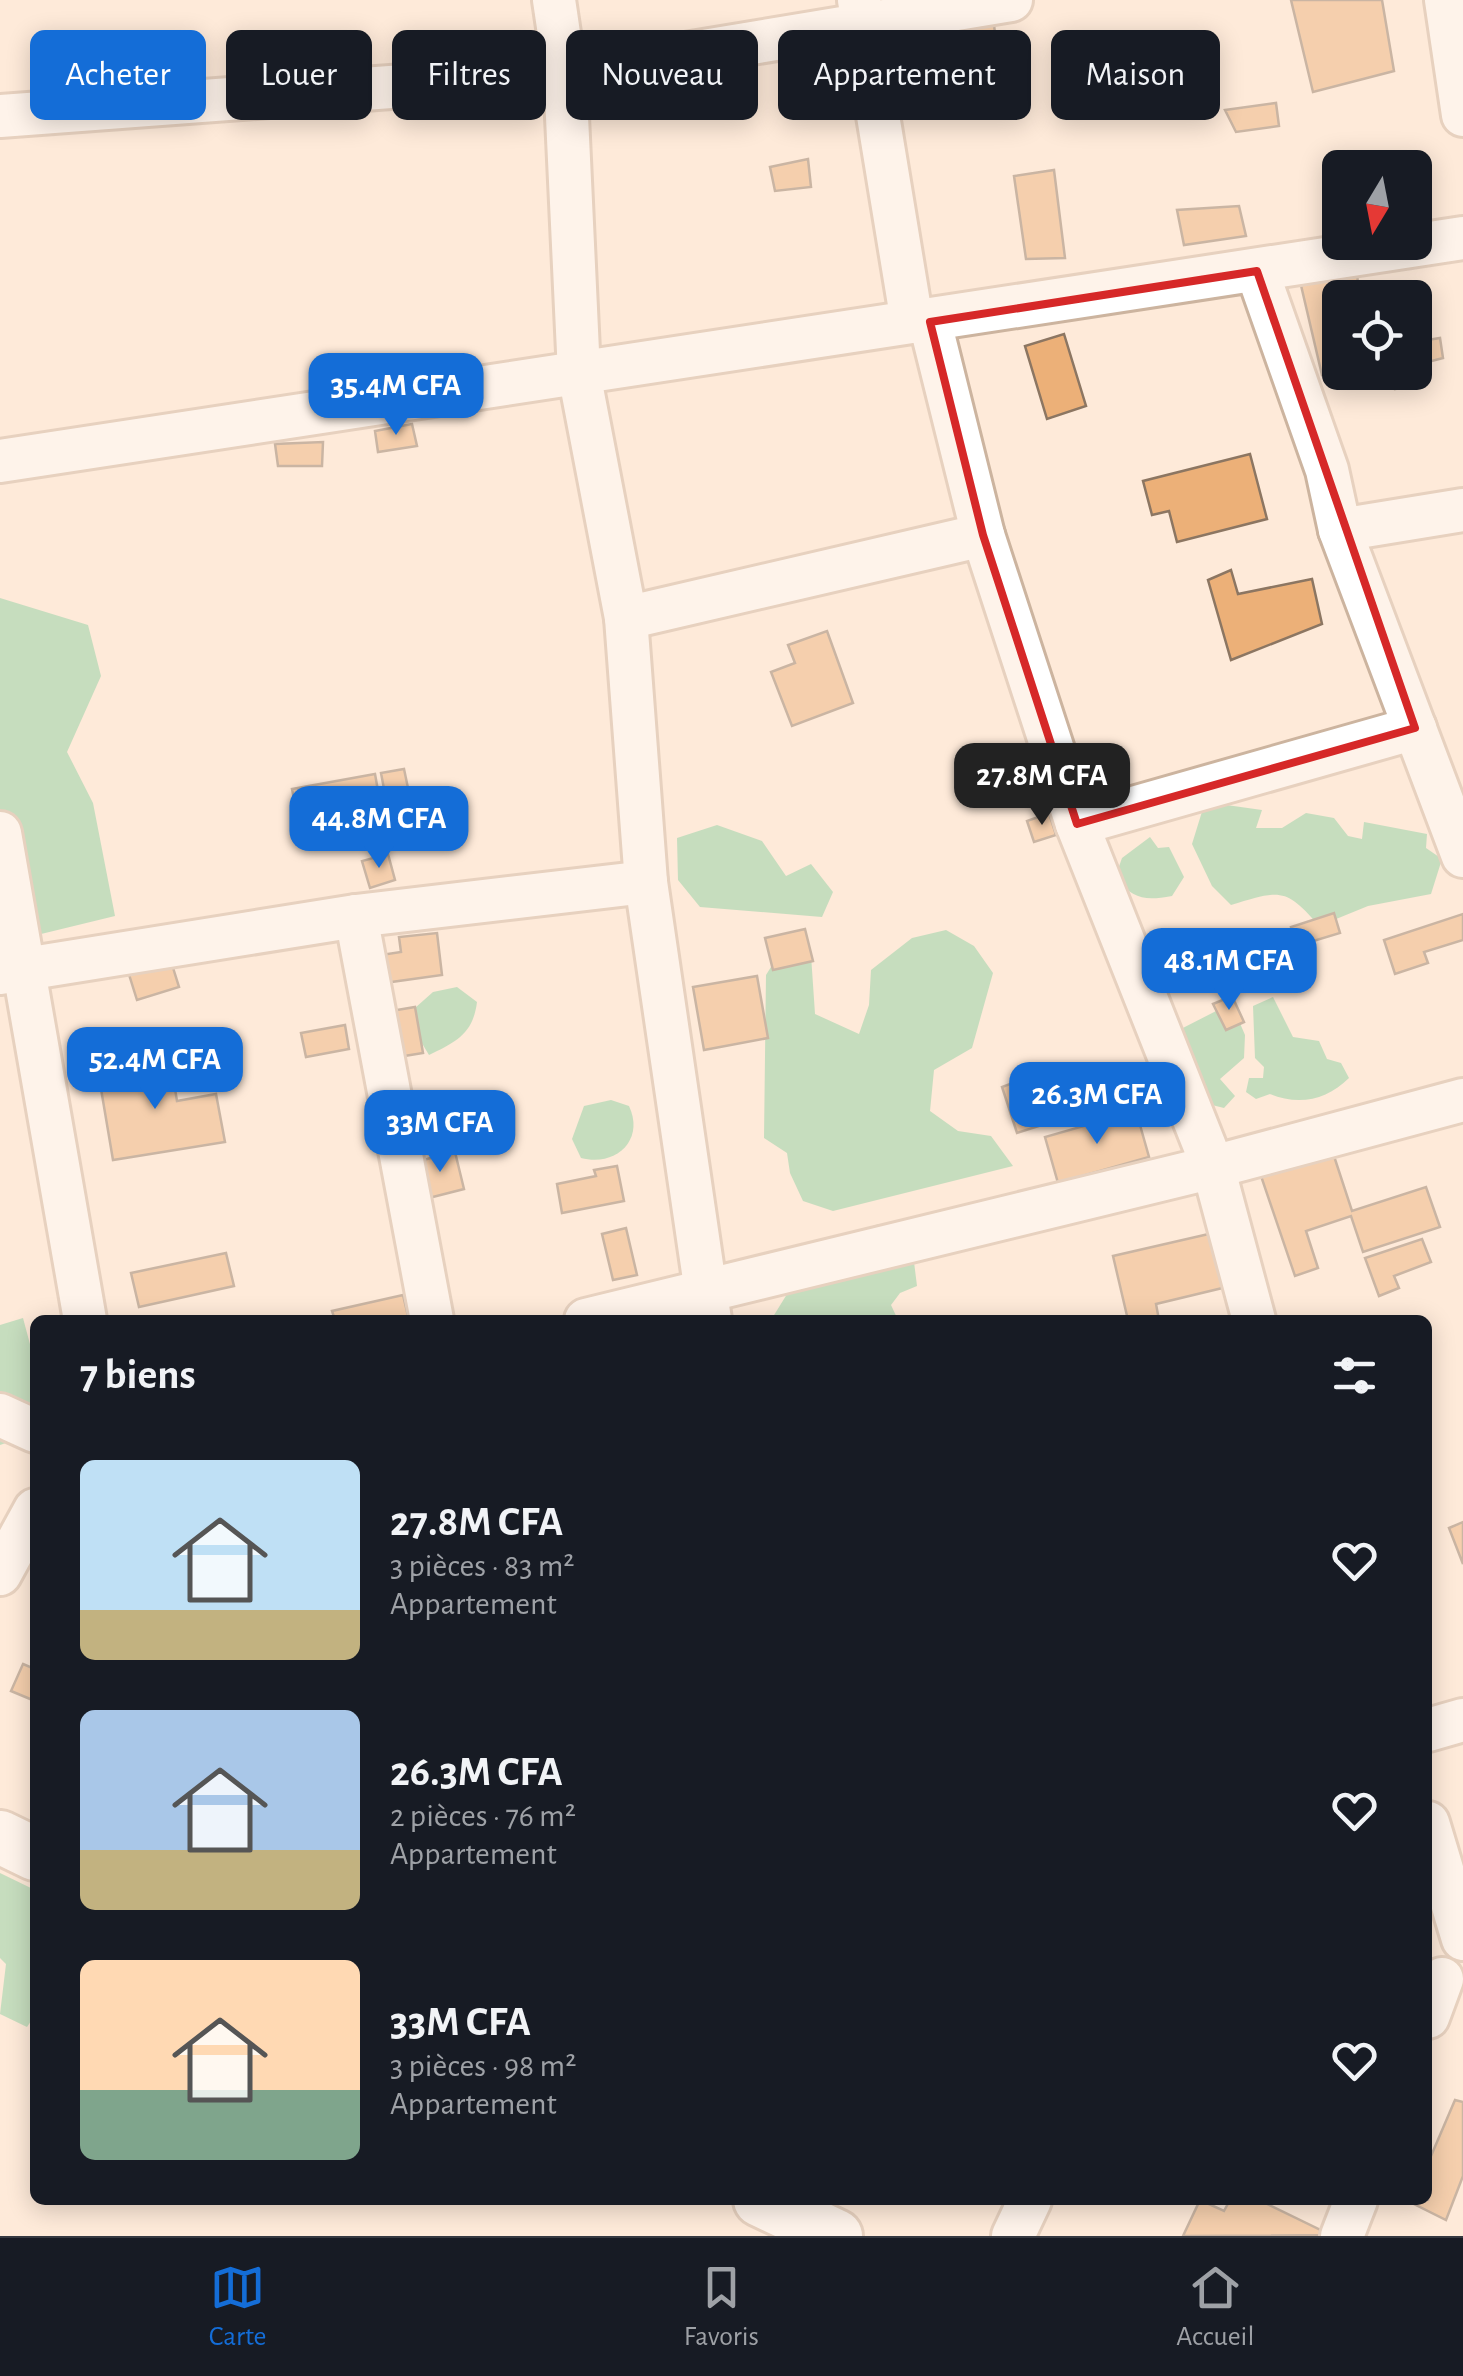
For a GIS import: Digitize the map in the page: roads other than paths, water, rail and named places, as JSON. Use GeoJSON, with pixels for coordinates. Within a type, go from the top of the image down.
{"type":"FeatureCollection","features":[{"type":"Feature","properties":{"kind":"street"},"geometry":{"type":"LineString","coordinates":[[554,0],[564,74],[579,373],[626,618],[646,882],[707,1304]]}},
{"type":"Feature","properties":{"kind":"street"},"geometry":{"type":"LineString","coordinates":[[0,116],[564,74],[861,12],[1011,0]]}},
{"type":"Feature","properties":{"kind":"street"},"geometry":{"type":"LineString","coordinates":[[1446,0],[1463,115]]}},
{"type":"Feature","properties":{"kind":"street"},"geometry":{"type":"LineString","coordinates":[[861,12],[921,322],[982,535],[1077,824],[1213,1167],[1253,1315]]}},
{"type":"Feature","properties":{"kind":"street"},"geometry":{"type":"LineString","coordinates":[[0,461],[1463,238]]}},
{"type":"Feature","properties":{"kind":"street"},"geometry":{"type":"LineString","coordinates":[[1257,271],[1327,470],[1340,530],[1463,856]]}},
{"type":"Feature","properties":{"kind":"street"},"geometry":{"type":"LineString","coordinates":[[1340,530],[1463,510]]}},
{"type":"Feature","properties":{"kind":"street"},"geometry":{"type":"LineString","coordinates":[[626,618],[982,535]]}},
{"type":"Feature","properties":{"kind":"street"},"geometry":{"type":"LineString","coordinates":[[1077,824],[1414,728]]}},
{"type":"Feature","properties":{"kind":"street"},"geometry":{"type":"LineString","coordinates":[[0,833],[13,971],[85,1315]]}},
{"type":"Feature","properties":{"kind":"street"},"geometry":{"type":"LineString","coordinates":[[13,971],[356,916],[646,882]]}},
{"type":"Feature","properties":{"kind":"street"},"geometry":{"type":"LineString","coordinates":[[356,916],[431,1315]]}},
{"type":"Feature","properties":{"kind":"street"},"geometry":{"type":"LineString","coordinates":[[624,1315],[707,1304],[1463,1100]]}},
{"type":"Feature","properties":{"kind":"street"},"geometry":{"type":"LineString","coordinates":[[0,1415],[30,1429]]}},
{"type":"Feature","properties":{"kind":"street"},"geometry":{"type":"LineString","coordinates":[[0,1574],[30,1519]]}},
{"type":"Feature","properties":{"kind":"street"},"geometry":{"type":"LineString","coordinates":[[1432,1729],[1463,1720]]}},
{"type":"Feature","properties":{"kind":"street"},"geometry":{"type":"LineString","coordinates":[[1432,1835],[1463,1939]]}},
{"type":"Feature","properties":{"kind":"street"},"geometry":{"type":"LineString","coordinates":[[0,1838],[30,1852]]}},
{"type":"Feature","properties":{"kind":"street"},"geometry":{"type":"LineString","coordinates":[[771,2205],[836,2236]]}},
{"type":"Feature","properties":{"kind":"street"},"geometry":{"type":"LineString","coordinates":[[1013,2236],[1028,2205]]}},
{"type":"Feature","properties":{"kind":"street"},"geometry":{"type":"LineString","coordinates":[[1342,2236],[1354,2205]]}}]}
